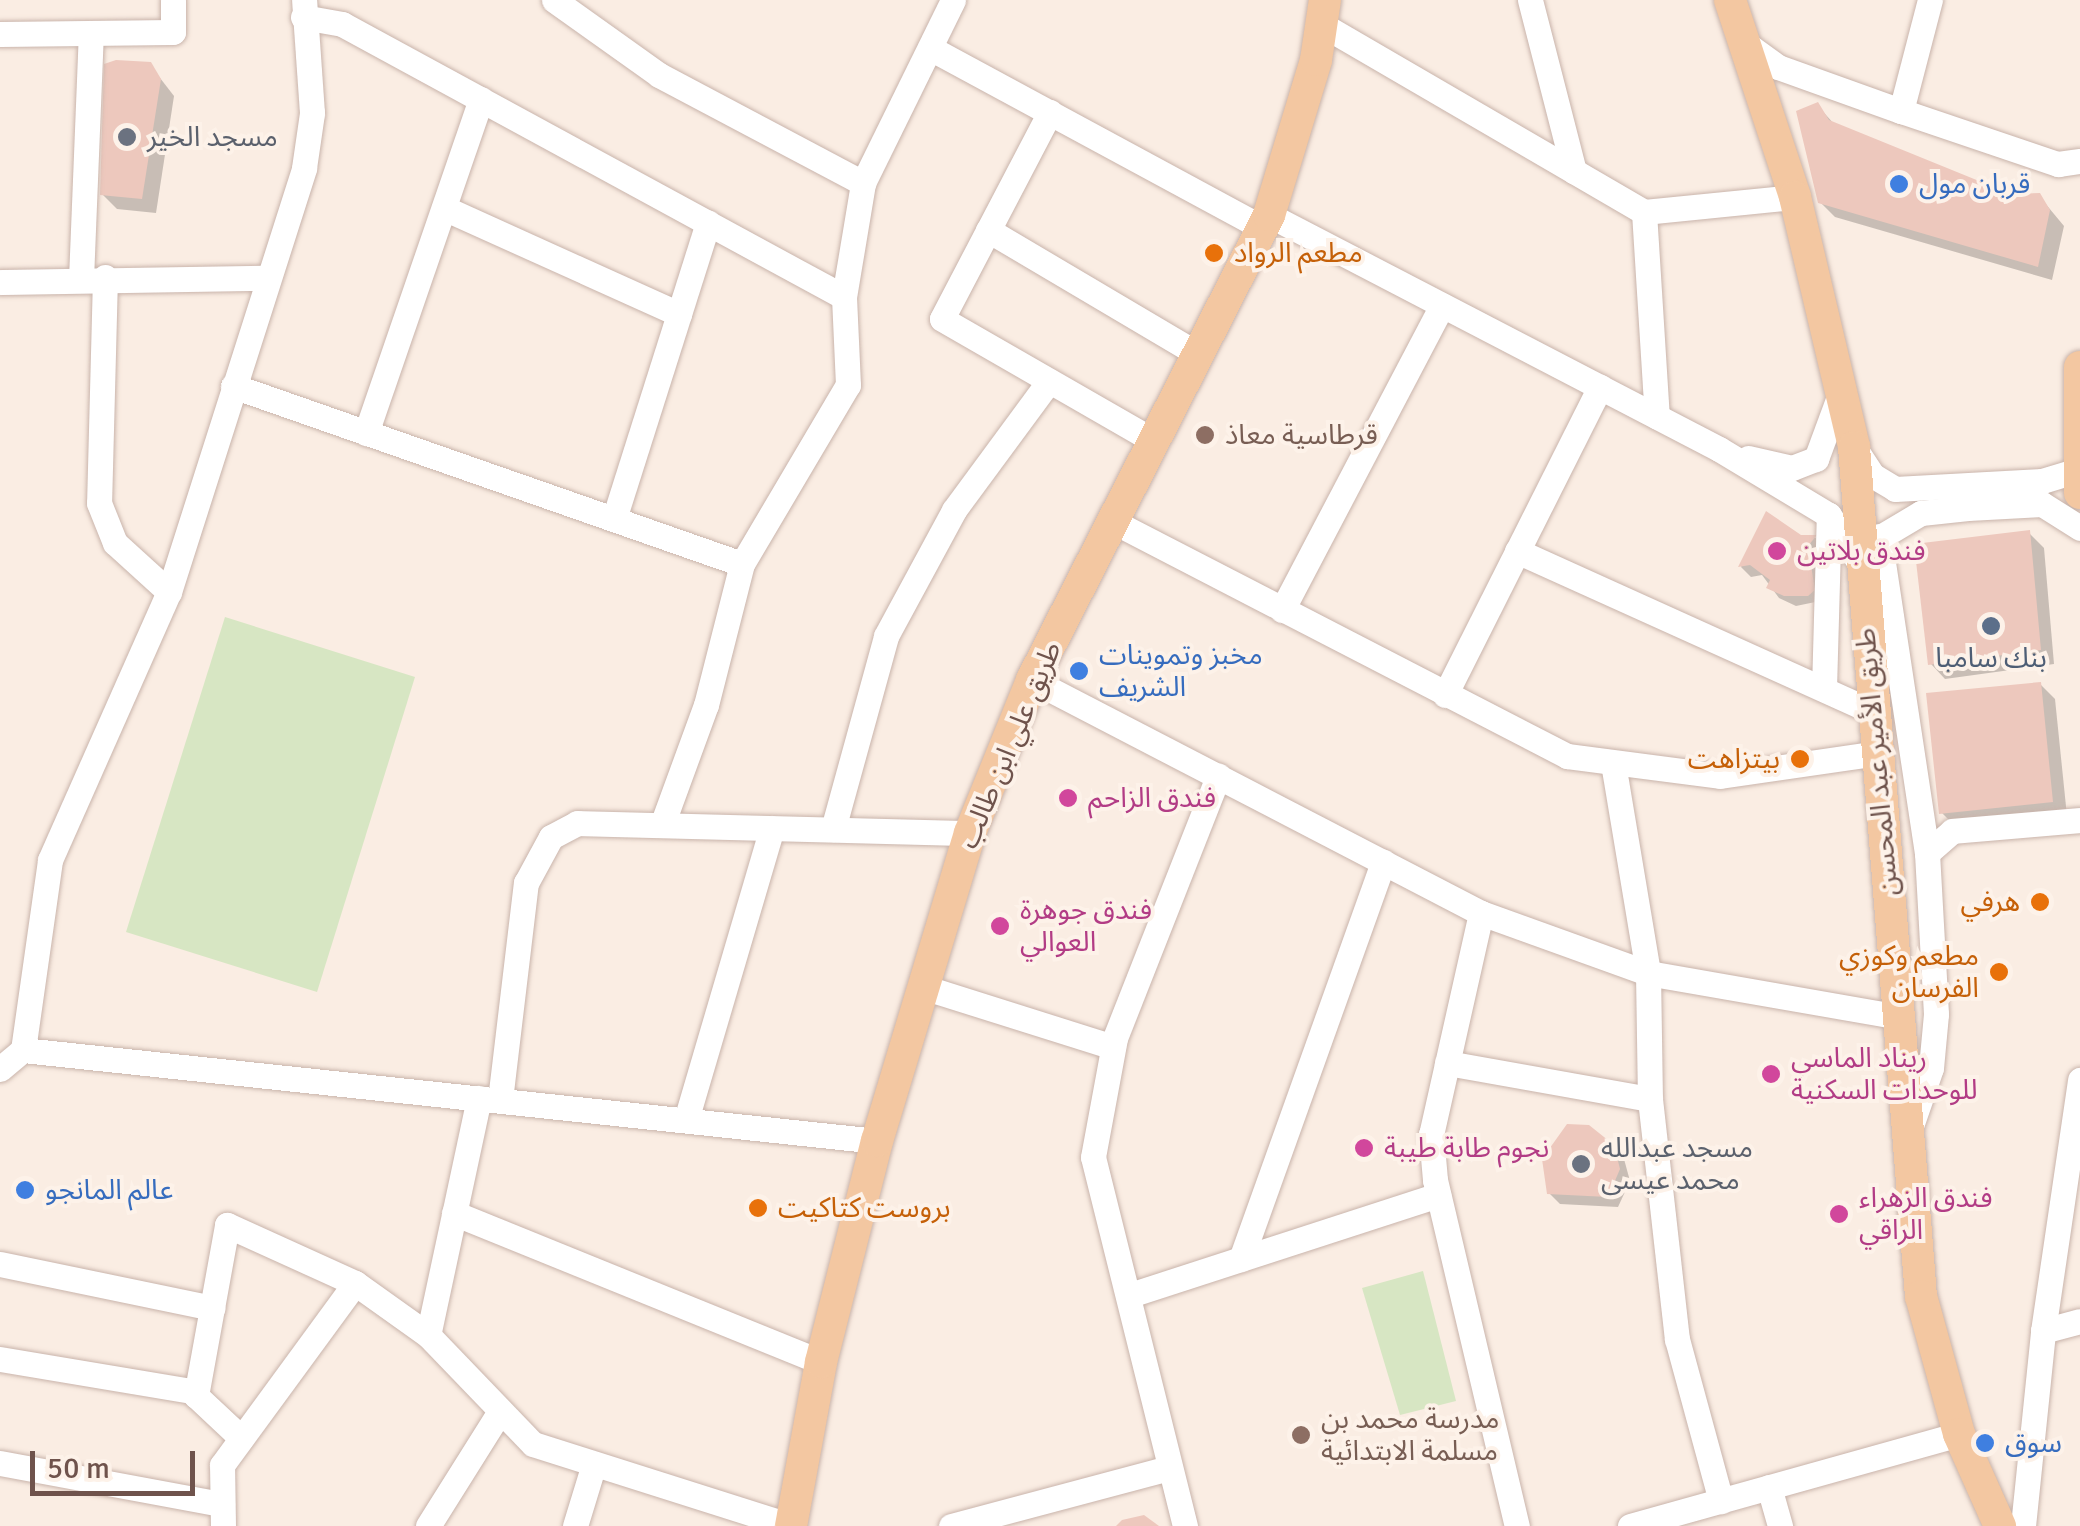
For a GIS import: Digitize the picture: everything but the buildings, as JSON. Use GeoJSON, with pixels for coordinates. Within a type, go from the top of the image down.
{"type":"FeatureCollection","features":[{"type":"Feature","properties":{"kind":"main road","name":"طريق الأمير عبد المحسن"},"geometry":{"type":"LineString","coordinates":[[1730,0],[1796,197],[1854,447],[1921,1296],[1959,1434],[2000,1526]]}},
{"type":"Feature","properties":{"kind":"main road","name":"طريق علي ابن طالب"},"geometry":{"type":"LineString","coordinates":[[791,1526],[821,1362],[877,1141],[970,832],[1032,680],[1116,523],[1266,221],[1323,12]]}},
{"type":"Feature","properties":{"kind":"main road"},"geometry":{"type":"LineString","coordinates":[[2080,371],[2080,493]]}},
{"type":"Feature","properties":{"kind":"street"},"geometry":{"type":"LineString","coordinates":[[0,34],[173,32],[173,0]]}},
{"type":"Feature","properties":{"kind":"street"},"geometry":{"type":"LineString","coordinates":[[554,0],[659,75],[863,183]]}},
{"type":"Feature","properties":{"kind":"street"},"geometry":{"type":"LineString","coordinates":[[662,825],[706,705],[742,564],[848,385],[844,297],[863,183],[953,0]]}},
{"type":"Feature","properties":{"kind":"street"},"geometry":{"type":"LineString","coordinates":[[1530,0],[1574,171]]}},
{"type":"Feature","properties":{"kind":"street"},"geometry":{"type":"LineString","coordinates":[[1902,111],[1930,0]]}},
{"type":"Feature","properties":{"kind":"street"},"geometry":{"type":"LineString","coordinates":[[0,1069],[24,1050],[50,860],[169,592],[304,168],[312,113],[304,9],[342,24],[844,297]]}},
{"type":"Feature","properties":{"kind":"street"},"geometry":{"type":"LineString","coordinates":[[1323,12],[1644,212],[1796,197]]}},
{"type":"Feature","properties":{"kind":"street"},"geometry":{"type":"LineString","coordinates":[[91,33],[98,503],[116,543],[169,592]]}},
{"type":"Feature","properties":{"kind":"street"},"geometry":{"type":"LineString","coordinates":[[1745,43],[1778,67],[1902,111],[2058,164],[2080,161]]}},
{"type":"Feature","properties":{"kind":"street"},"geometry":{"type":"LineString","coordinates":[[930,48],[1719,449],[1829,515],[1865,550],[1926,852],[1936,1014],[1931,1068],[1906,1139]]}},
{"type":"Feature","properties":{"kind":"street"},"geometry":{"type":"LineString","coordinates":[[366,433],[481,99]]}},
{"type":"Feature","properties":{"kind":"street"},"geometry":{"type":"LineString","coordinates":[[1050,112],[942,319],[1156,442]]}},
{"type":"Feature","properties":{"kind":"street"},"geometry":{"type":"LineString","coordinates":[[444,208],[679,314]]}},
{"type":"Feature","properties":{"kind":"street"},"geometry":{"type":"LineString","coordinates":[[1644,212],[1657,416]]}},
{"type":"Feature","properties":{"kind":"street"},"geometry":{"type":"LineString","coordinates":[[614,520],[708,223]]}},
{"type":"Feature","properties":{"kind":"street"},"geometry":{"type":"LineString","coordinates":[[988,230],[1199,356]]}},
{"type":"Feature","properties":{"kind":"street"},"geometry":{"type":"LineString","coordinates":[[0,282],[268,278]]}},
{"type":"Feature","properties":{"kind":"street"},"geometry":{"type":"LineString","coordinates":[[1282,610],[1442,305]]}},
{"type":"Feature","properties":{"kind":"street"},"geometry":{"type":"LineString","coordinates":[[833,829],[886,636],[954,510],[1050,381]]}},
{"type":"Feature","properties":{"kind":"street"},"geometry":{"type":"LineString","coordinates":[[233,386],[742,564]]}},
{"type":"Feature","properties":{"kind":"street"},"geometry":{"type":"LineString","coordinates":[[1445,695],[1600,387]]}},
{"type":"Feature","properties":{"kind":"street"},"geometry":{"type":"LineString","coordinates":[[1719,449],[1792,468],[1816,460],[1842,390]]}},
{"type":"Feature","properties":{"kind":"street"},"geometry":{"type":"LineString","coordinates":[[1854,447],[1872,475],[1895,489],[2042,482],[2079,470]]}},
{"type":"Feature","properties":{"kind":"street"},"geometry":{"type":"LineString","coordinates":[[1865,550],[1920,513],[2042,504],[2080,528]]}},
{"type":"Feature","properties":{"kind":"street"},"geometry":{"type":"LineString","coordinates":[[1824,689],[1829,515]]}},
{"type":"Feature","properties":{"kind":"street"},"geometry":{"type":"LineString","coordinates":[[1116,523],[1566,756],[1720,776],[1877,754]]}},
{"type":"Feature","properties":{"kind":"street"},"geometry":{"type":"LineString","coordinates":[[1518,551],[1874,712]]}},
{"type":"Feature","properties":{"kind":"street"},"geometry":{"type":"LineString","coordinates":[[1032,680],[1482,912],[1648,972],[1899,1018]]}},
{"type":"Feature","properties":{"kind":"street"},"geometry":{"type":"LineString","coordinates":[[1613,763],[1648,972],[1650,1098],[1678,1339],[1721,1500]]}},
{"type":"Feature","properties":{"kind":"street"},"geometry":{"type":"LineString","coordinates":[[1184,1526],[1130,1294],[1093,1157],[1113,1047],[1218,776]]}},
{"type":"Feature","properties":{"kind":"street"},"geometry":{"type":"LineString","coordinates":[[1926,852],[1952,832],[2080,820]]}},
{"type":"Feature","properties":{"kind":"street"},"geometry":{"type":"LineString","coordinates":[[428,1336],[454,1214],[490,1099],[526,883],[551,837],[577,823],[970,832]]}},
{"type":"Feature","properties":{"kind":"street"},"geometry":{"type":"LineString","coordinates":[[686,1120],[772,828]]}},
{"type":"Feature","properties":{"kind":"street"},"geometry":{"type":"LineString","coordinates":[[1242,1259],[1383,862]]}},
{"type":"Feature","properties":{"kind":"street"},"geometry":{"type":"LineString","coordinates":[[1482,912],[1431,1134],[1438,1195],[1517,1526]]}},
{"type":"Feature","properties":{"kind":"street"},"geometry":{"type":"LineString","coordinates":[[923,987],[1113,1047]]}},
{"type":"Feature","properties":{"kind":"street"},"geometry":{"type":"LineString","coordinates":[[24,1050],[877,1141]]}},
{"type":"Feature","properties":{"kind":"street"},"geometry":{"type":"LineString","coordinates":[[1447,1063],[1650,1098]]}},
{"type":"Feature","properties":{"kind":"street"},"geometry":{"type":"LineString","coordinates":[[2023,1526],[2042,1331],[2080,1080]]}},
{"type":"Feature","properties":{"kind":"street"},"geometry":{"type":"LineString","coordinates":[[1130,1294],[1438,1195]]}},
{"type":"Feature","properties":{"kind":"street"},"geometry":{"type":"LineString","coordinates":[[454,1214],[821,1362]]}},
{"type":"Feature","properties":{"kind":"street"},"geometry":{"type":"LineString","coordinates":[[196,1396],[227,1225],[356,1283],[428,1336],[532,1444],[791,1526]]}},
{"type":"Feature","properties":{"kind":"street"},"geometry":{"type":"LineString","coordinates":[[0,1264],[212,1308]]}},
{"type":"Feature","properties":{"kind":"street"},"geometry":{"type":"LineString","coordinates":[[0,1463],[222,1515],[222,1464],[356,1283]]}},
{"type":"Feature","properties":{"kind":"street"},"geometry":{"type":"LineString","coordinates":[[2042,1331],[2080,1321]]}},
{"type":"Feature","properties":{"kind":"street"},"geometry":{"type":"LineString","coordinates":[[0,1360],[196,1396],[242,1438]]}},
{"type":"Feature","properties":{"kind":"street"},"geometry":{"type":"LineString","coordinates":[[428,1526],[500,1410]]}},
{"type":"Feature","properties":{"kind":"street"},"geometry":{"type":"LineString","coordinates":[[1630,1526],[1959,1434]]}},
{"type":"Feature","properties":{"kind":"street"},"geometry":{"type":"LineString","coordinates":[[575,1526],[594,1464]]}},
{"type":"Feature","properties":{"kind":"street"},"geometry":{"type":"LineString","coordinates":[[952,1526],[1169,1468]]}},
{"type":"Feature","properties":{"kind":"street"},"geometry":{"type":"LineString","coordinates":[[1769,1487],[1780,1526]]}},
{"type":"Feature","properties":{"kind":"green space"},"geometry":{"type":"Polygon","coordinates":[[[225,617],[415,677],[317,992],[126,932],[225,617]]]}},
{"type":"Feature","properties":{"kind":"green space"},"geometry":{"type":"Polygon","coordinates":[[[1423,1271],[1456,1401],[1400,1415],[1362,1288],[1423,1271]]]}},
{"type":"Feature","properties":{"kind":"place","name":"مسجد الخير"},"geometry":{"type":"Point","coordinates":[127,137]}},
{"type":"Feature","properties":{"kind":"place","name":"قربان مول"},"geometry":{"type":"Point","coordinates":[1899,184]}},
{"type":"Feature","properties":{"kind":"place","name":"مطعم الرواد"},"geometry":{"type":"Point","coordinates":[1214,253]}},
{"type":"Feature","properties":{"kind":"place","name":"قرطاسية معاذ"},"geometry":{"type":"Point","coordinates":[1205,435]}},
{"type":"Feature","properties":{"kind":"place","name":"فندق بلاتين"},"geometry":{"type":"Point","coordinates":[1777,551]}},
{"type":"Feature","properties":{"kind":"place","name":"بنك سامبا"},"geometry":{"type":"Point","coordinates":[1991,626]}},
{"type":"Feature","properties":{"kind":"place","name":"مخبز وتموينات الشريف"},"geometry":{"type":"Point","coordinates":[1079,671]}},
{"type":"Feature","properties":{"kind":"place","name":"بيتزاهت"},"geometry":{"type":"Point","coordinates":[1800,759]}},
{"type":"Feature","properties":{"kind":"place","name":"فندق الزاحم"},"geometry":{"type":"Point","coordinates":[1068,798]}},
{"type":"Feature","properties":{"kind":"place","name":"هرفي"},"geometry":{"type":"Point","coordinates":[2040,902]}},
{"type":"Feature","properties":{"kind":"place","name":"فندق جوهرة العوالي"},"geometry":{"type":"Point","coordinates":[1000,926]}},
{"type":"Feature","properties":{"kind":"place","name":"مطعم وكوزي الفرسان"},"geometry":{"type":"Point","coordinates":[1999,972]}},
{"type":"Feature","properties":{"kind":"place","name":"ريناد الماسي للوحدات السكنية"},"geometry":{"type":"Point","coordinates":[1771,1074]}},
{"type":"Feature","properties":{"kind":"place","name":"نجوم طابة طيبة"},"geometry":{"type":"Point","coordinates":[1364,1148]}},
{"type":"Feature","properties":{"kind":"place","name":"مسجد عبدالله محمد عيسى"},"geometry":{"type":"Point","coordinates":[1581,1164]}},
{"type":"Feature","properties":{"kind":"place","name":"عالم المانجو"},"geometry":{"type":"Point","coordinates":[25,1190]}},
{"type":"Feature","properties":{"kind":"place","name":"بروست كتاكيت"},"geometry":{"type":"Point","coordinates":[758,1208]}},
{"type":"Feature","properties":{"kind":"place","name":"فندق الزهراء الراقي"},"geometry":{"type":"Point","coordinates":[1839,1214]}},
{"type":"Feature","properties":{"kind":"place","name":"مدرسة محمد بن مسلمة الابتدائية"},"geometry":{"type":"Point","coordinates":[1301,1435]}},
{"type":"Feature","properties":{"kind":"place","name":"سوق"},"geometry":{"type":"Point","coordinates":[1985,1443]}}]}
